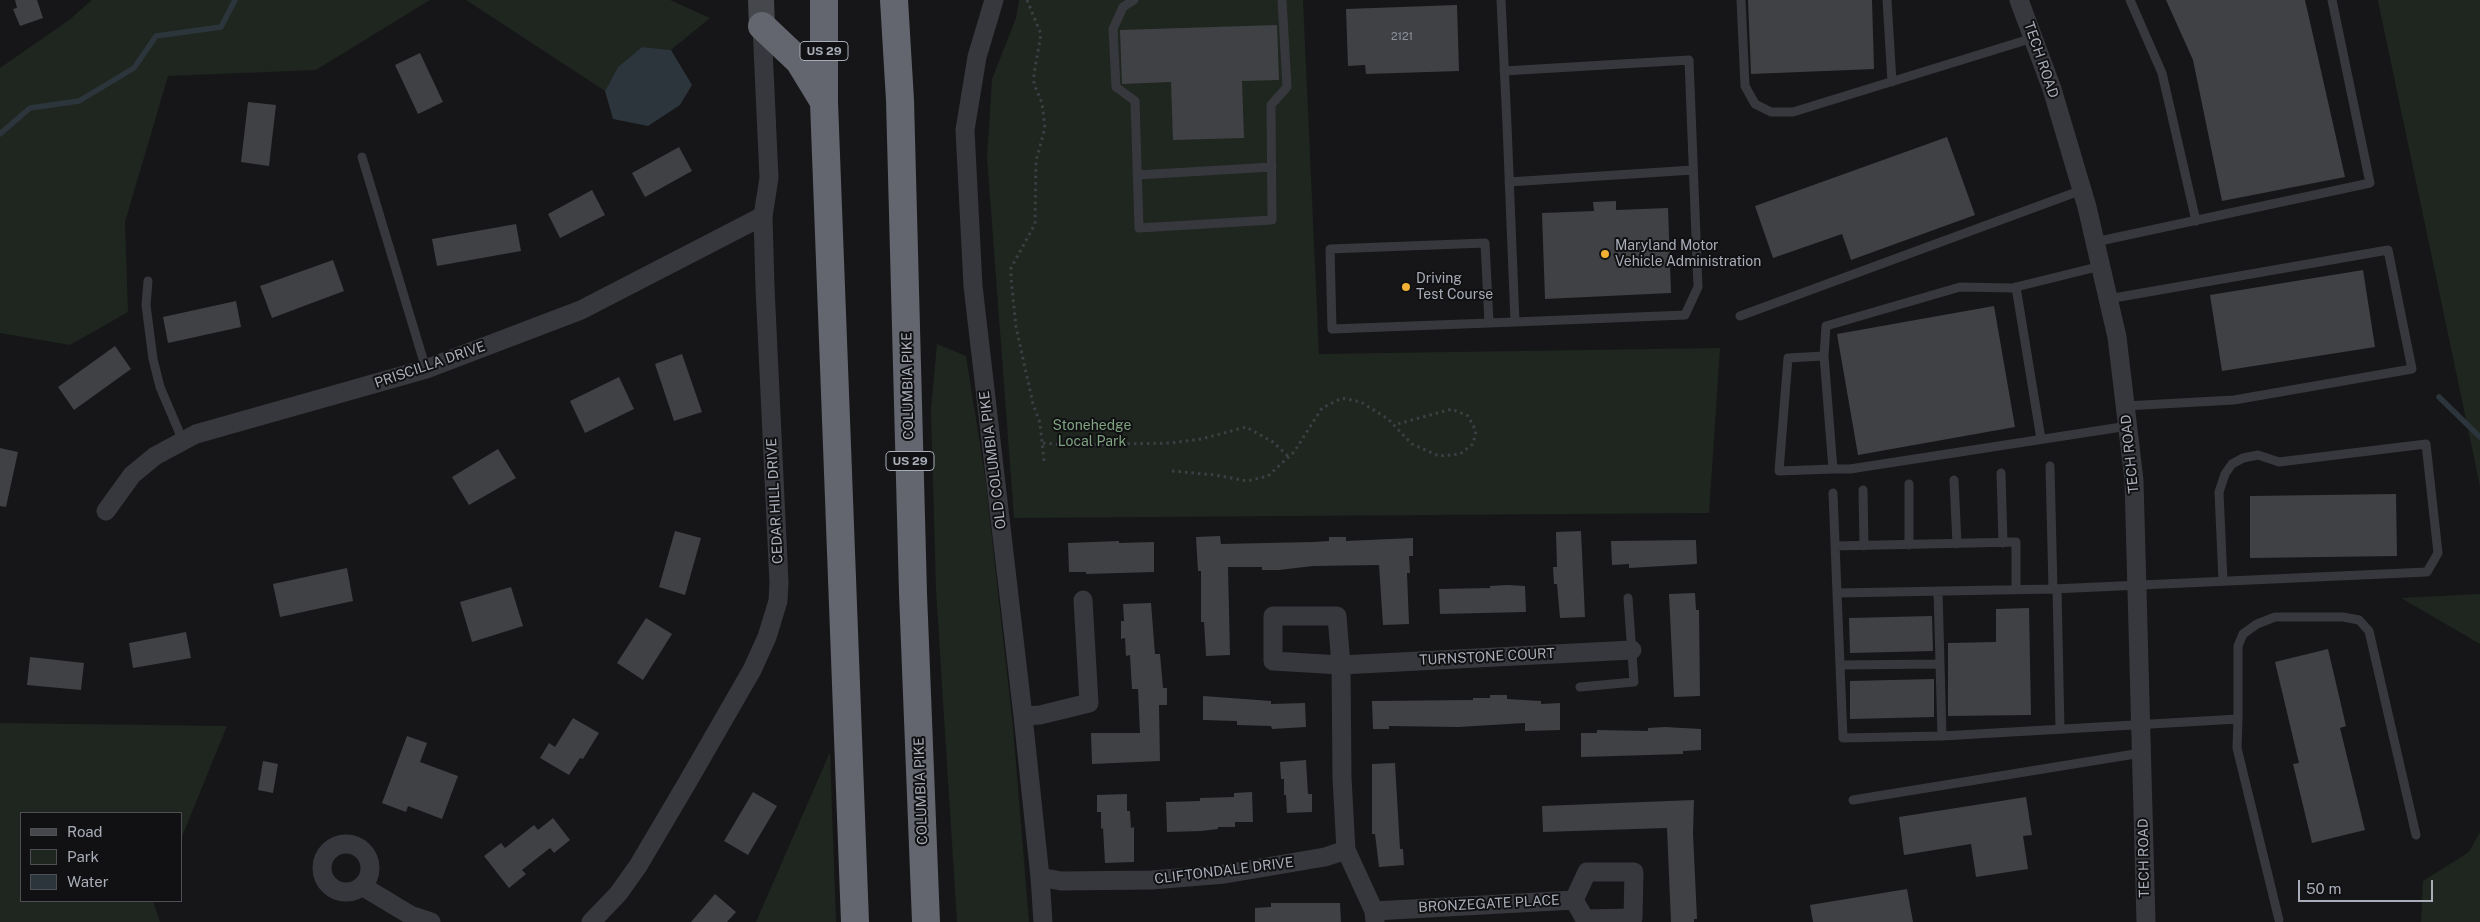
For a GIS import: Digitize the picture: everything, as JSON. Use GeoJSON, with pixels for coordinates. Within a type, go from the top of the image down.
{"type":"FeatureCollection","features":[{"type":"Feature","properties":{"kind":"highway","name":"US 29"},"geometry":{"type":"LineString","coordinates":[[824,0],[824,102],[855,922]]}},
{"type":"Feature","properties":{"kind":"highway","name":"COLUMBIA PIKE"},"geometry":{"type":"LineString","coordinates":[[894,0],[900,100],[913,593],[926,922]]}},
{"type":"Feature","properties":{"kind":"highway"},"geometry":{"type":"LineString","coordinates":[[762,13],[799,61],[824,102]]}},
{"type":"Feature","properties":{"kind":"street","name":"OLD COLUMBIA PIKE"},"geometry":{"type":"LineString","coordinates":[[994,0],[977,58],[965,130],[973,286],[1023,716],[1043,922]]}},
{"type":"Feature","properties":{"kind":"street","name":"TECH ROAD"},"geometry":{"type":"LineString","coordinates":[[2019,0],[2052,89],[2082,190],[2117,337],[2134,480],[2146,922]]}},
{"type":"Feature","properties":{"kind":"street","name":"CEDAR HILL DRIVE"},"geometry":{"type":"LineString","coordinates":[[591,922],[618,894],[638,866],[682,792],[752,670],[767,637],[778,601],[779,582],[763,216],[769,178],[762,13]]}},
{"type":"Feature","properties":{"kind":"street","name":"PRISCILLA DRIVE"},"geometry":{"type":"LineString","coordinates":[[106,511],[132,475],[154,456],[196,434],[426,369],[581,310],[763,216]]}},
{"type":"Feature","properties":{"kind":"street"},"geometry":{"type":"LineString","coordinates":[[1023,716],[1040,715],[1089,703],[1083,600]]}},
{"type":"Feature","properties":{"kind":"street","name":"TURNSTONE COURT"},"geometry":{"type":"LineString","coordinates":[[1346,850],[1342,778],[1342,665],[1632,650]]}},
{"type":"Feature","properties":{"kind":"street"},"geometry":{"type":"LineString","coordinates":[[1346,850],[1375,916]]}},
{"type":"Feature","properties":{"kind":"street","name":"CLIFTONDALE DRIVE"},"geometry":{"type":"LineString","coordinates":[[1040,877],[1061,880],[1152,880],[1225,874],[1325,857],[1346,850]]}},
{"type":"Feature","properties":{"kind":"street"},"geometry":{"type":"LineString","coordinates":[[362,886],[410,915],[431,922]]}},
{"type":"Feature","properties":{"kind":"street","name":"BRONZEGATE PLACE"},"geometry":{"type":"LineString","coordinates":[[1375,916],[1574,900]]}},
{"type":"Feature","properties":{"kind":"lane"},"geometry":{"type":"LineString","coordinates":[[1134,0],[1123,7],[1113,29],[1116,87],[1135,101],[1139,228],[1272,220],[1271,105],[1287,87],[1282,0]]}},
{"type":"Feature","properties":{"kind":"lane"},"geometry":{"type":"LineString","coordinates":[[1502,0],[1515,322]]}},
{"type":"Feature","properties":{"kind":"lane"},"geometry":{"type":"LineString","coordinates":[[1741,0],[1745,86],[1755,104],[1771,112],[1793,112],[2033,38]]}},
{"type":"Feature","properties":{"kind":"lane"},"geometry":{"type":"LineString","coordinates":[[1887,0],[1892,82]]}},
{"type":"Feature","properties":{"kind":"lane"},"geometry":{"type":"LineString","coordinates":[[2130,0],[2162,73],[2196,221]]}},
{"type":"Feature","properties":{"kind":"lane"},"geometry":{"type":"LineString","coordinates":[[2095,242],[2370,183],[2332,0]]}},
{"type":"Feature","properties":{"kind":"lane"},"geometry":{"type":"LineString","coordinates":[[1489,323],[1485,243],[1330,249],[1332,329],[1489,323],[1515,322],[1685,315],[1698,287],[1689,60],[1504,71]]}},
{"type":"Feature","properties":{"kind":"lane"},"geometry":{"type":"LineString","coordinates":[[362,157],[426,369]]}},
{"type":"Feature","properties":{"kind":"lane"},"geometry":{"type":"LineString","coordinates":[[1137,175],[1272,168]]}},
{"type":"Feature","properties":{"kind":"lane"},"geometry":{"type":"LineString","coordinates":[[1509,182],[1693,170]]}},
{"type":"Feature","properties":{"kind":"lane"},"geometry":{"type":"LineString","coordinates":[[1740,316],[2082,190]]}},
{"type":"Feature","properties":{"kind":"lane"},"geometry":{"type":"LineString","coordinates":[[2108,299],[2388,250],[2412,369],[2234,400],[2125,406]]}},
{"type":"Feature","properties":{"kind":"lane"},"geometry":{"type":"LineString","coordinates":[[1833,470],[1824,356],[1826,326],[1960,287],[2016,287],[2101,266]]}},
{"type":"Feature","properties":{"kind":"lane"},"geometry":{"type":"LineString","coordinates":[[148,281],[146,305],[153,359],[160,387],[184,441]]}},
{"type":"Feature","properties":{"kind":"lane"},"geometry":{"type":"LineString","coordinates":[[2016,287],[2041,439]]}},
{"type":"Feature","properties":{"kind":"lane"},"geometry":{"type":"LineString","coordinates":[[1824,356],[1788,358],[1779,471],[1850,469],[2128,426]]}},
{"type":"Feature","properties":{"kind":"lane"},"geometry":{"type":"LineString","coordinates":[[1837,592],[2055,589],[2426,572],[2438,553],[2426,444],[2278,462],[2258,455],[2243,458],[2232,464],[2225,474],[2219,492],[2223,581]]}},
{"type":"Feature","properties":{"kind":"lane"},"geometry":{"type":"LineString","coordinates":[[2050,466],[2060,729]]}},
{"type":"Feature","properties":{"kind":"lane"},"geometry":{"type":"LineString","coordinates":[[2001,473],[2002,543]]}},
{"type":"Feature","properties":{"kind":"lane"},"geometry":{"type":"LineString","coordinates":[[1954,480],[1957,544]]}},
{"type":"Feature","properties":{"kind":"lane"},"geometry":{"type":"LineString","coordinates":[[1909,484],[1909,544]]}},
{"type":"Feature","properties":{"kind":"lane"},"geometry":{"type":"LineString","coordinates":[[1863,490],[1864,546]]}},
{"type":"Feature","properties":{"kind":"lane"},"geometry":{"type":"LineString","coordinates":[[1833,493],[1843,738],[1942,736],[2238,719]]}},
{"type":"Feature","properties":{"kind":"lane"},"geometry":{"type":"LineString","coordinates":[[1835,546],[2016,542],[2016,589]]}},
{"type":"Feature","properties":{"kind":"lane"},"geometry":{"type":"LineString","coordinates":[[1938,591],[1942,736]]}},
{"type":"Feature","properties":{"kind":"lane"},"geometry":{"type":"LineString","coordinates":[[1580,687],[1634,682],[1628,598]]}},
{"type":"Feature","properties":{"kind":"lane"},"geometry":{"type":"LineString","coordinates":[[2279,920],[2237,748],[2238,646],[2243,634],[2258,624],[2275,617],[2343,617],[2359,620],[2369,631],[2416,836]]}},
{"type":"Feature","properties":{"kind":"lane"},"geometry":{"type":"LineString","coordinates":[[1840,665],[1940,664]]}},
{"type":"Feature","properties":{"kind":"lane"},"geometry":{"type":"LineString","coordinates":[[1853,800],[2141,753]]}},
{"type":"Feature","properties":{"kind":"path"},"geometry":{"type":"LineString","coordinates":[[1027,0],[1041,34],[1034,74],[1045,128],[1036,161],[1035,224],[1012,268],[1011,278],[1016,327],[1043,443],[1044,461]]}},
{"type":"Feature","properties":{"kind":"path"},"geometry":{"type":"LineString","coordinates":[[1172,470],[1247,481],[1268,476],[1289,457],[1322,408],[1342,398],[1361,402],[1394,425],[1412,444],[1438,456],[1460,454],[1474,444],[1476,431],[1468,416],[1452,409],[1394,425]]}},
{"type":"Feature","properties":{"kind":"path"},"geometry":{"type":"LineString","coordinates":[[1043,443],[1065,445],[1171,443],[1201,439],[1246,427],[1273,442],[1289,457]]}},
{"type":"Feature","properties":{"kind":"green space"},"geometry":{"type":"Polygon","coordinates":[[[92,0],[430,0],[316,70],[168,76],[125,222],[128,312],[70,345],[0,333],[0,68],[69,20],[92,0]]]}},
{"type":"Feature","properties":{"kind":"green space"},"geometry":{"type":"Polygon","coordinates":[[[466,0],[670,0],[710,18],[671,50],[642,47],[618,67],[605,91],[466,0]]]}},
{"type":"Feature","properties":{"kind":"green space","name":"Stonehedge Local Park"},"geometry":{"type":"Polygon","coordinates":[[[1019,0],[1303,0],[1319,354],[1720,348],[1709,513],[1014,518],[987,157],[992,79],[1016,18],[1019,0]]]}},
{"type":"Feature","properties":{"kind":"green space"},"geometry":{"type":"Polygon","coordinates":[[[2480,0],[2480,486],[2378,1],[2480,0]]]}},
{"type":"Feature","properties":{"kind":"green space"},"geometry":{"type":"Polygon","coordinates":[[[937,344],[966,356],[985,476],[1013,727],[1029,922],[957,922],[936,590],[931,410],[937,344]]]}},
{"type":"Feature","properties":{"kind":"green space"},"geometry":{"type":"Polygon","coordinates":[[[2480,594],[2480,644],[2401,598],[2480,594]]]}},
{"type":"Feature","properties":{"kind":"green space"},"geometry":{"type":"Polygon","coordinates":[[[0,723],[227,726],[182,837],[182,812],[20,812],[20,902],[153,902],[160,922],[0,922],[0,723]]]}},
{"type":"Feature","properties":{"kind":"green space"},"geometry":{"type":"Polygon","coordinates":[[[830,752],[836,922],[756,922],[830,752]]]}},
{"type":"Feature","properties":{"kind":"green space"},"geometry":{"type":"Polygon","coordinates":[[[2480,832],[2480,922],[2421,922],[2423,881],[2469,852],[2480,832]]]}},
{"type":"Feature","properties":{"kind":"water"},"geometry":{"type":"Polygon","coordinates":[[[642,47],[671,50],[692,85],[680,105],[648,126],[613,119],[605,91],[618,67],[642,47]]]}},
{"type":"Feature","properties":{"kind":"building"},"geometry":{"type":"Polygon","coordinates":[[[15,0],[37,0],[43,18],[20,26],[13,9],[17,8],[15,0]]]}},
{"type":"Feature","properties":{"kind":"building"},"geometry":{"type":"Polygon","coordinates":[[[1748,0],[1872,0],[1874,69],[1751,74],[1748,0]]]}},
{"type":"Feature","properties":{"kind":"building"},"geometry":{"type":"Polygon","coordinates":[[[2166,0],[2305,0],[2345,177],[2222,201],[2193,60],[2166,0]]]}},
{"type":"Feature","properties":{"kind":"building"},"geometry":{"type":"Polygon","coordinates":[[[1457,5],[1459,71],[1366,74],[1365,65],[1348,66],[1346,9],[1457,5]]]}},
{"type":"Feature","properties":{"kind":"building"},"geometry":{"type":"Polygon","coordinates":[[[1277,25],[1279,80],[1242,81],[1244,138],[1173,140],[1171,82],[1122,84],[1120,30],[1277,25]]]}},
{"type":"Feature","properties":{"kind":"building"},"geometry":{"type":"Polygon","coordinates":[[[420,53],[443,102],[418,114],[395,65],[420,53]]]}},
{"type":"Feature","properties":{"kind":"building"},"geometry":{"type":"Polygon","coordinates":[[[248,102],[276,105],[269,166],[241,162],[248,102]]]}},
{"type":"Feature","properties":{"kind":"building"},"geometry":{"type":"Polygon","coordinates":[[[1947,137],[1975,215],[1851,260],[1842,234],[1773,258],[1755,206],[1947,137]]]}},
{"type":"Feature","properties":{"kind":"building"},"geometry":{"type":"Polygon","coordinates":[[[679,147],[692,171],[645,197],[632,173],[679,147]]]}},
{"type":"Feature","properties":{"kind":"building"},"geometry":{"type":"Polygon","coordinates":[[[592,190],[605,215],[560,238],[548,214],[592,190]]]}},
{"type":"Feature","properties":{"kind":"building"},"geometry":{"type":"Polygon","coordinates":[[[1616,201],[1616,210],[1668,208],[1671,293],[1545,299],[1542,213],[1594,211],[1593,202],[1616,201]]]}},
{"type":"Feature","properties":{"kind":"building"},"geometry":{"type":"Polygon","coordinates":[[[516,224],[521,251],[437,266],[432,239],[516,224]]]}},
{"type":"Feature","properties":{"kind":"building"},"geometry":{"type":"Polygon","coordinates":[[[333,260],[344,291],[272,318],[260,286],[333,260]]]}},
{"type":"Feature","properties":{"kind":"building"},"geometry":{"type":"Polygon","coordinates":[[[2363,270],[2375,347],[2222,371],[2210,295],[2363,270]]]}},
{"type":"Feature","properties":{"kind":"building"},"geometry":{"type":"Polygon","coordinates":[[[236,301],[241,327],[168,343],[163,317],[236,301]]]}},
{"type":"Feature","properties":{"kind":"building"},"geometry":{"type":"Polygon","coordinates":[[[1994,306],[2015,427],[1858,455],[1837,334],[1994,306]]]}},
{"type":"Feature","properties":{"kind":"building"},"geometry":{"type":"Polygon","coordinates":[[[115,346],[131,369],[74,410],[58,387],[115,346]]]}},
{"type":"Feature","properties":{"kind":"building"},"geometry":{"type":"Polygon","coordinates":[[[682,354],[702,412],[674,421],[655,364],[682,354]]]}},
{"type":"Feature","properties":{"kind":"building"},"geometry":{"type":"Polygon","coordinates":[[[619,377],[634,409],[585,433],[570,401],[619,377]]]}},
{"type":"Feature","properties":{"kind":"building"},"geometry":{"type":"Polygon","coordinates":[[[0,448],[18,452],[6,507],[0,506],[0,448]]]}},
{"type":"Feature","properties":{"kind":"building"},"geometry":{"type":"Polygon","coordinates":[[[498,449],[516,478],[469,505],[452,477],[498,449]]]}},
{"type":"Feature","properties":{"kind":"building"},"geometry":{"type":"Polygon","coordinates":[[[2396,494],[2397,556],[2250,558],[2250,496],[2396,494]]]}},
{"type":"Feature","properties":{"kind":"building"},"geometry":{"type":"Polygon","coordinates":[[[675,531],[701,538],[685,595],[659,587],[675,531]]]}},
{"type":"Feature","properties":{"kind":"building"},"geometry":{"type":"Polygon","coordinates":[[[1581,531],[1585,617],[1560,618],[1557,584],[1554,584],[1553,567],[1557,567],[1556,532],[1581,531]]]}},
{"type":"Feature","properties":{"kind":"building"},"geometry":{"type":"Polygon","coordinates":[[[1220,536],[1221,544],[1329,541],[1329,537],[1346,537],[1346,541],[1413,538],[1413,556],[1409,556],[1410,573],[1407,573],[1409,624],[1383,625],[1379,565],[1313,566],[1279,570],[1262,570],[1262,567],[1228,567],[1230,655],[1206,656],[1204,622],[1201,622],[1201,571],[1198,571],[1196,537],[1220,536]]]}},
{"type":"Feature","properties":{"kind":"building"},"geometry":{"type":"Polygon","coordinates":[[[1696,540],[1697,564],[1629,568],[1629,564],[1612,565],[1611,541],[1696,540]]]}},
{"type":"Feature","properties":{"kind":"building"},"geometry":{"type":"Polygon","coordinates":[[[1119,541],[1119,543],[1154,542],[1154,572],[1086,574],[1086,572],[1069,572],[1068,543],[1119,541]]]}},
{"type":"Feature","properties":{"kind":"building"},"geometry":{"type":"Polygon","coordinates":[[[347,568],[353,601],[280,617],[273,584],[347,568]]]}},
{"type":"Feature","properties":{"kind":"building"},"geometry":{"type":"Polygon","coordinates":[[[1490,586],[1525,586],[1526,612],[1440,614],[1439,589],[1490,588],[1490,586]]]}},
{"type":"Feature","properties":{"kind":"building"},"geometry":{"type":"Polygon","coordinates":[[[511,587],[523,626],[472,642],[460,602],[511,587]]]}},
{"type":"Feature","properties":{"kind":"building"},"geometry":{"type":"Polygon","coordinates":[[[1695,593],[1696,610],[1699,610],[1700,696],[1674,697],[1669,594],[1695,593]]]}},
{"type":"Feature","properties":{"kind":"building"},"geometry":{"type":"Polygon","coordinates":[[[1151,603],[1155,654],[1160,654],[1163,688],[1167,688],[1167,705],[1159,705],[1160,761],[1092,764],[1091,733],[1140,733],[1138,689],[1132,689],[1130,655],[1126,656],[1125,638],[1121,639],[1121,621],[1124,621],[1123,604],[1151,603]]]}},
{"type":"Feature","properties":{"kind":"building"},"geometry":{"type":"Polygon","coordinates":[[[2029,608],[2031,715],[1948,716],[1948,643],[1996,642],[1996,609],[2029,608]]]}},
{"type":"Feature","properties":{"kind":"building"},"geometry":{"type":"Polygon","coordinates":[[[1932,616],[1933,651],[1850,653],[1849,618],[1932,616]]]}},
{"type":"Feature","properties":{"kind":"building"},"geometry":{"type":"Polygon","coordinates":[[[646,618],[672,634],[643,680],[617,663],[646,618]]]}},
{"type":"Feature","properties":{"kind":"building"},"geometry":{"type":"Polygon","coordinates":[[[186,632],[191,658],[133,668],[129,643],[186,632]]]}},
{"type":"Feature","properties":{"kind":"building"},"geometry":{"type":"Polygon","coordinates":[[[2328,649],[2346,726],[2340,728],[2365,830],[2312,843],[2293,764],[2299,763],[2275,662],[2328,649]]]}},
{"type":"Feature","properties":{"kind":"building"},"geometry":{"type":"Polygon","coordinates":[[[30,657],[84,663],[81,690],[27,685],[30,657]]]}},
{"type":"Feature","properties":{"kind":"building"},"geometry":{"type":"Polygon","coordinates":[[[1934,679],[1934,717],[1850,719],[1850,681],[1934,679]]]}},
{"type":"Feature","properties":{"kind":"building"},"geometry":{"type":"Polygon","coordinates":[[[1490,695],[1507,695],[1507,699],[1541,701],[1541,704],[1560,703],[1560,730],[1525,731],[1525,723],[1458,727],[1389,726],[1389,729],[1373,729],[1372,701],[1473,700],[1473,698],[1490,698],[1490,695]]]}},
{"type":"Feature","properties":{"kind":"building"},"geometry":{"type":"Polygon","coordinates":[[[1203,696],[1271,701],[1271,704],[1305,703],[1306,727],[1272,729],[1271,726],[1237,725],[1237,721],[1203,720],[1203,696]]]}},
{"type":"Feature","properties":{"kind":"building"},"geometry":{"type":"Polygon","coordinates":[[[573,718],[599,733],[583,759],[580,758],[569,775],[540,758],[549,743],[555,747],[573,718]]]}},
{"type":"Feature","properties":{"kind":"building"},"geometry":{"type":"Polygon","coordinates":[[[1648,728],[1701,729],[1701,750],[1683,751],[1683,754],[1581,757],[1581,733],[1597,733],[1597,730],[1648,731],[1648,728]]]}},
{"type":"Feature","properties":{"kind":"building"},"geometry":{"type":"Polygon","coordinates":[[[407,736],[427,743],[420,762],[458,776],[442,819],[408,806],[406,812],[382,803],[407,736]]]}},
{"type":"Feature","properties":{"kind":"building"},"geometry":{"type":"Polygon","coordinates":[[[1306,760],[1308,794],[1312,794],[1312,812],[1287,813],[1284,779],[1281,779],[1280,762],[1306,760]]]}},
{"type":"Feature","properties":{"kind":"building"},"geometry":{"type":"Polygon","coordinates":[[[263,761],[278,764],[273,793],[258,790],[263,761]]]}},
{"type":"Feature","properties":{"kind":"building"},"geometry":{"type":"Polygon","coordinates":[[[1395,763],[1400,849],[1403,849],[1404,865],[1379,867],[1375,834],[1372,834],[1372,764],[1395,763]]]}},
{"type":"Feature","properties":{"kind":"building"},"geometry":{"type":"Polygon","coordinates":[[[753,792],[777,806],[748,855],[724,841],[753,792]]]}},
{"type":"Feature","properties":{"kind":"building"},"geometry":{"type":"Polygon","coordinates":[[[1252,792],[1253,822],[1235,822],[1235,827],[1218,827],[1218,829],[1201,831],[1167,832],[1166,802],[1200,801],[1200,798],[1234,797],[1234,793],[1252,792]]]}},
{"type":"Feature","properties":{"kind":"building"},"geometry":{"type":"Polygon","coordinates":[[[1127,794],[1127,811],[1130,811],[1131,828],[1134,827],[1134,862],[1105,863],[1103,828],[1101,829],[1101,812],[1097,812],[1097,795],[1127,794]]]}},
{"type":"Feature","properties":{"kind":"building"},"geometry":{"type":"Polygon","coordinates":[[[2026,797],[2032,835],[2023,836],[2028,869],[1976,877],[1971,844],[1904,855],[1899,817],[2026,797]]]}},
{"type":"Feature","properties":{"kind":"building"},"geometry":{"type":"Polygon","coordinates":[[[1694,800],[1693,834],[1697,919],[1694,919],[1694,922],[1671,922],[1667,828],[1543,832],[1542,806],[1694,800]]]}},
{"type":"Feature","properties":{"kind":"building"},"geometry":{"type":"Polygon","coordinates":[[[553,818],[570,840],[554,853],[550,848],[522,870],[526,874],[509,888],[484,856],[501,843],[505,848],[534,825],[538,830],[553,818]]]}},
{"type":"Feature","properties":{"kind":"building"},"geometry":{"type":"Polygon","coordinates":[[[1907,889],[1913,922],[1813,922],[1810,905],[1907,889]]]}},
{"type":"Feature","properties":{"kind":"building"},"geometry":{"type":"Polygon","coordinates":[[[715,894],[736,912],[727,922],[691,922],[715,894]]]}},
{"type":"Feature","properties":{"kind":"building"},"geometry":{"type":"Polygon","coordinates":[[[1271,903],[1340,903],[1341,922],[1255,922],[1255,908],[1271,907],[1271,903]]]}},
{"type":"Feature","properties":{"kind":"waterway"},"geometry":{"type":"LineString","coordinates":[[0,134],[30,108],[79,101],[134,68],[156,36],[221,27],[235,0]]}},
{"type":"Feature","properties":{"kind":"waterway"},"geometry":{"type":"LineString","coordinates":[[2439,397],[2480,437]]}},
{"type":"Feature","properties":{"kind":"place","name":"Maryland Motor Vehicle Administration"},"geometry":{"type":"Point","coordinates":[1605,254]}},
{"type":"Feature","properties":{"kind":"place","name":"Driving Test Course"},"geometry":{"type":"Point","coordinates":[1406,287]}}]}
